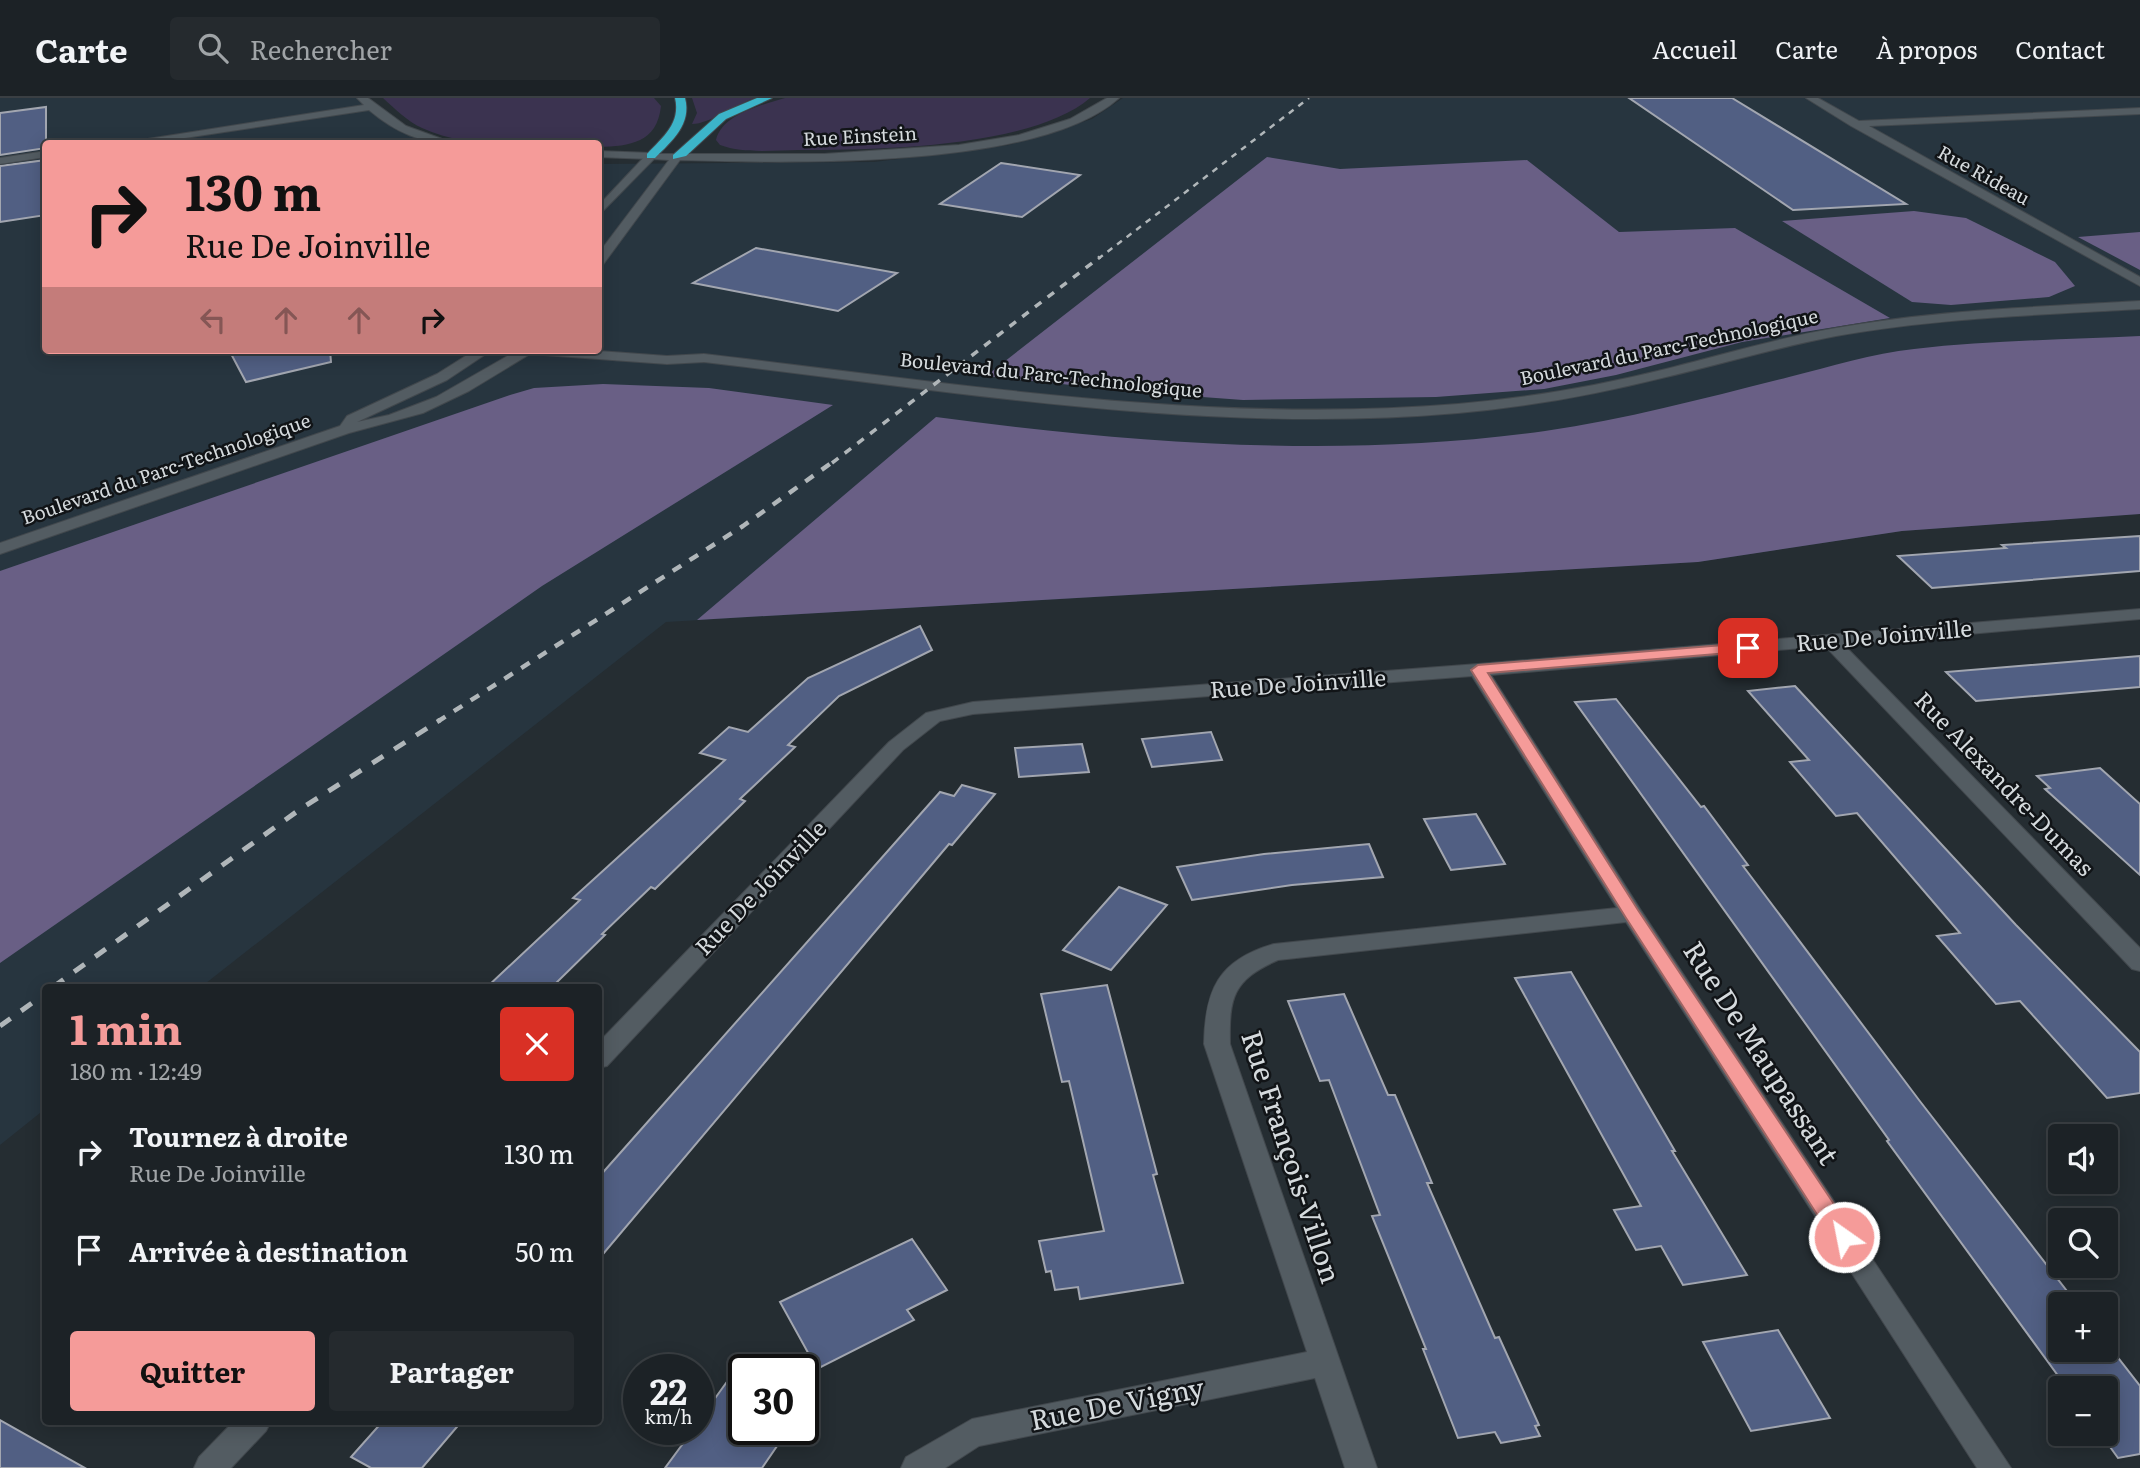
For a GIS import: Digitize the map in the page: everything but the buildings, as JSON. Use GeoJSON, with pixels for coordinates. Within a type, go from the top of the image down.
{"type":"FeatureCollection","features":[{"type":"Feature","properties":{"kind":"highway"},"geometry":{"type":"LineString","coordinates":[[651,156],[682,118],[684,108],[680,98]]}},
{"type":"Feature","properties":{"kind":"highway"},"geometry":{"type":"LineString","coordinates":[[677,157],[693,147],[712,124],[730,113],[767,98]]}},
{"type":"Feature","properties":{"kind":"street"},"geometry":{"type":"LineString","coordinates":[[362,98],[380,117],[402,129],[438,140]]}},
{"type":"Feature","properties":{"kind":"street","name":"Rue Einstein"},"geometry":{"type":"LineString","coordinates":[[602,154],[677,157],[855,156],[949,149],[1057,127],[1097,110],[1114,98]]}},
{"type":"Feature","properties":{"kind":"street","name":"Rue Rideau"},"geometry":{"type":"LineString","coordinates":[[1811,98],[2140,282]]}},
{"type":"Feature","properties":{"kind":"street"},"geometry":{"type":"LineString","coordinates":[[148,140],[371,107]]}},
{"type":"Feature","properties":{"kind":"street"},"geometry":{"type":"LineString","coordinates":[[1855,124],[2140,111]]}},
{"type":"Feature","properties":{"kind":"street"},"geometry":{"type":"LineString","coordinates":[[0,161],[42,155]]}},
{"type":"Feature","properties":{"kind":"street"},"geometry":{"type":"LineString","coordinates":[[602,209],[651,156]]}},
{"type":"Feature","properties":{"kind":"street"},"geometry":{"type":"LineString","coordinates":[[602,258],[677,157]]}},
{"type":"Feature","properties":{"kind":"street","name":"Boulevard du Parc-Technologique"},"geometry":{"type":"LineString","coordinates":[[583,354],[667,360],[704,358],[1096,404],[1268,415],[1378,414],[1442,411],[1611,386],[1834,332],[1910,321],[2140,305]]}},
{"type":"Feature","properties":{"kind":"street","name":"Boulevard du Parc-Technologique"},"geometry":{"type":"LineString","coordinates":[[602,341],[676,349],[704,358]]}},
{"type":"Feature","properties":{"kind":"street","name":"Boulevard du Parc-Technologique"},"geometry":{"type":"LineString","coordinates":[[346,429],[352,419],[442,377],[479,354]]}},
{"type":"Feature","properties":{"kind":"street","name":"Boulevard du Parc-Technologique"},"geometry":{"type":"LineString","coordinates":[[0,549],[346,429],[375,426],[441,399],[487,376],[521,354]]}},
{"type":"Feature","properties":{"kind":"street","name":"Rue De Joinville"},"geometry":{"type":"LineString","coordinates":[[602,1055],[896,746],[933,718],[973,708],[1478,670],[2140,614]]}},
{"type":"Feature","properties":{"kind":"street","name":"Rue Alexandre-Dumas"},"geometry":{"type":"LineString","coordinates":[[1829,641],[2140,963]]}},
{"type":"Feature","properties":{"kind":"street","name":"Rue De Maupassant"},"geometry":{"type":"LineString","coordinates":[[1478,670],[1632,914],[1995,1468]]}},
{"type":"Feature","properties":{"kind":"street","name":"Rue François-Villon"},"geometry":{"type":"LineString","coordinates":[[1361,1468],[1217,1044],[1216,1009],[1227,983],[1244,964],[1273,952],[1632,914]]}},
{"type":"Feature","properties":{"kind":"street","name":"Rue De Vigny"},"geometry":{"type":"LineString","coordinates":[[917,1468],[972,1433],[1326,1362]]}},
{"type":"Feature","properties":{"kind":"street"},"geometry":{"type":"LineString","coordinates":[[210,1468],[251,1425]]}},
{"type":"Feature","properties":{"kind":"shaded area"},"geometry":{"type":"Polygon","coordinates":[[[0,98],[362,98],[380,117],[443,140],[42,140],[42,354],[602,354],[602,164],[874,162],[1009,145],[1092,119],[1123,98],[2140,98],[2140,514],[1902,531],[1698,562],[666,622],[205,984],[42,984],[42,1111],[0,1145],[0,98]]]}},
{"type":"Feature","properties":{"kind":"shaded area"},"geometry":{"type":"Polygon","coordinates":[[[383,98],[654,98],[661,106],[654,128],[648,135],[631,143],[602,147],[602,140],[463,140],[422,128],[383,98]]]}},
{"type":"Feature","properties":{"kind":"shaded area"},"geometry":{"type":"Polygon","coordinates":[[[692,98],[755,98],[707,121],[692,124],[697,113],[692,98]]]}},
{"type":"Feature","properties":{"kind":"shaded area"},"geometry":{"type":"Polygon","coordinates":[[[785,98],[1090,98],[1064,115],[1031,127],[951,143],[868,149],[759,151],[729,148],[720,145],[716,140],[726,123],[734,117],[785,98]]]}},
{"type":"Feature","properties":{"kind":"shaded area"},"geometry":{"type":"Polygon","coordinates":[[[1267,157],[1340,169],[1527,160],[1619,232],[1735,228],[1890,318],[1742,342],[1616,375],[1544,389],[1436,397],[1243,400],[986,376],[1267,157]]]}},
{"type":"Feature","properties":{"kind":"shaded area"},"geometry":{"type":"Polygon","coordinates":[[[1914,211],[1966,218],[2055,262],[2075,286],[2049,297],[1951,305],[1912,302],[1782,221],[1914,211]]]}},
{"type":"Feature","properties":{"kind":"shaded area"},"geometry":{"type":"Polygon","coordinates":[[[2140,232],[2140,270],[2078,237],[2140,232]]]}},
{"type":"Feature","properties":{"kind":"shaded area"},"geometry":{"type":"Polygon","coordinates":[[[2140,336],[2140,514],[1902,531],[1698,562],[697,620],[936,417],[1088,435],[1240,445],[1317,446],[1469,440],[1607,420],[1899,351],[1970,344],[2140,336]]]}},
{"type":"Feature","properties":{"kind":"shaded area"},"geometry":{"type":"Polygon","coordinates":[[[603,384],[709,388],[833,405],[542,586],[0,963],[0,571],[510,395],[534,388],[603,384]]]}},
{"type":"Feature","properties":{"kind":"railway"},"geometry":{"type":"LineString","coordinates":[[1098,259],[1309,98]]}},
{"type":"Feature","properties":{"kind":"railway"},"geometry":{"type":"LineString","coordinates":[[832,463],[1100,257]]}},
{"type":"Feature","properties":{"kind":"railway"},"geometry":{"type":"LineString","coordinates":[[437,722],[743,526],[834,461]]}},
{"type":"Feature","properties":{"kind":"railway"},"geometry":{"type":"LineString","coordinates":[[57,984],[299,810],[440,720]]}},
{"type":"Feature","properties":{"kind":"railway"},"geometry":{"type":"LineString","coordinates":[[0,1026],[42,996]]}},
{"type":"Feature","properties":{"kind":"route"},"geometry":{"type":"LineString","coordinates":[[1748,648],[1478,670],[1632,914],[1844,1237]]}}]}
